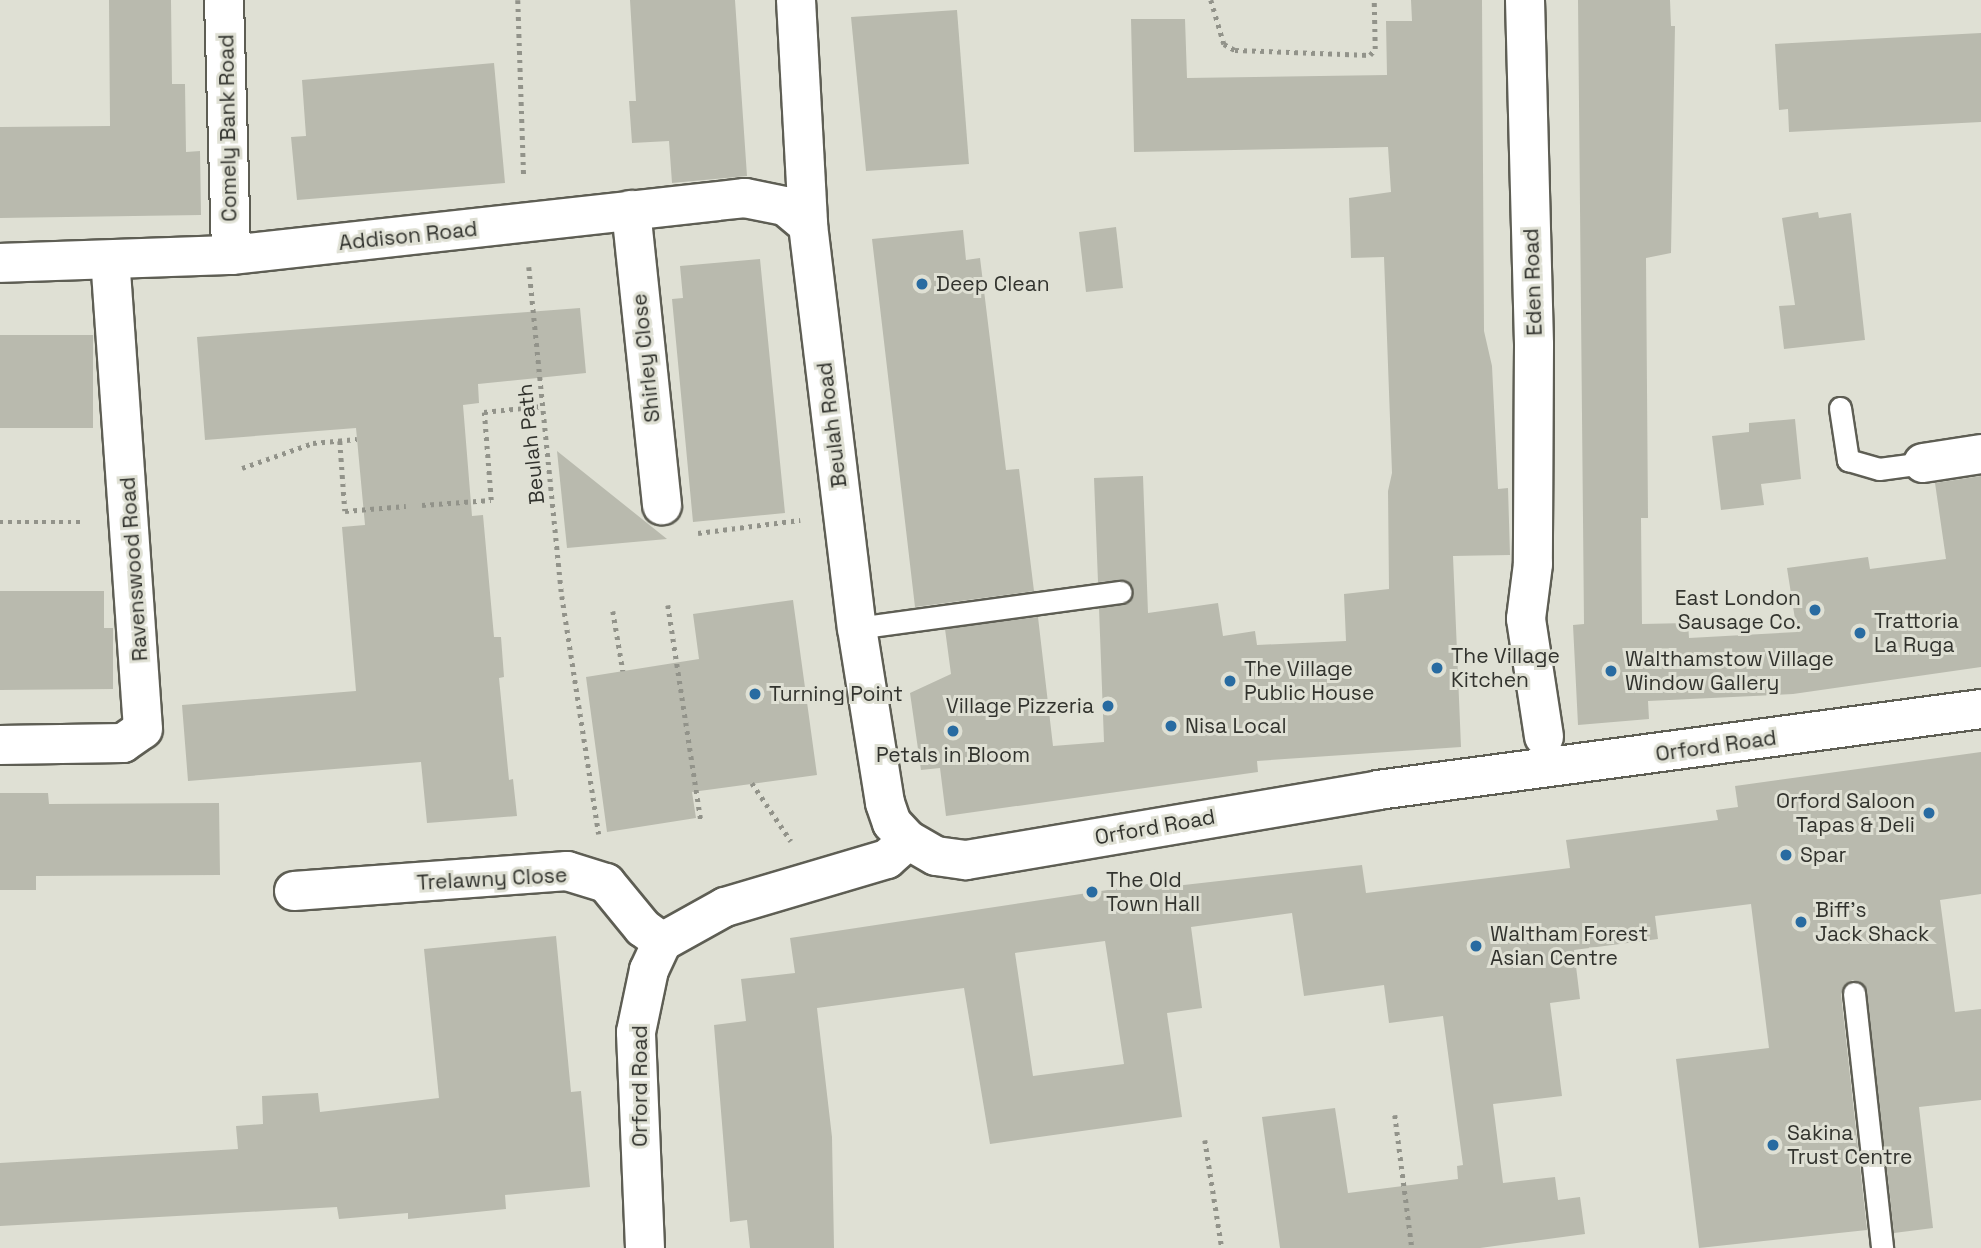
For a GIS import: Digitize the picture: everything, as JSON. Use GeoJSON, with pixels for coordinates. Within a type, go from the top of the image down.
{"type":"FeatureCollection","features":[{"type":"Feature","properties":{"kind":"street","name":"Comely Bank Road"},"geometry":{"type":"LineString","coordinates":[[224,0],[231,256]]}},
{"type":"Feature","properties":{"kind":"street","name":"Beulah Road"},"geometry":{"type":"LineString","coordinates":[[796,0],[808,225],[857,628],[885,803],[892,823],[908,840]]}},
{"type":"Feature","properties":{"kind":"street","name":"Eden Road"},"geometry":{"type":"LineString","coordinates":[[1525,0],[1534,345],[1533,564],[1526,619],[1544,737]]}},
{"type":"Feature","properties":{"kind":"street","name":"Addison Road"},"geometry":{"type":"LineString","coordinates":[[0,263],[231,256],[745,198],[785,206],[808,225]]}},
{"type":"Feature","properties":{"kind":"street","name":"Shirley Close"},"geometry":{"type":"LineString","coordinates":[[631,210],[662,505]]}},
{"type":"Feature","properties":{"kind":"street","name":"Ravenswood Road"},"geometry":{"type":"LineString","coordinates":[[0,745],[123,743],[144,729],[132,522],[110,261]]}},
{"type":"Feature","properties":{"kind":"street"},"geometry":{"type":"LineString","coordinates":[[1923,463],[1981,454]]}},
{"type":"Feature","properties":{"kind":"street","name":"Orford Road"},"geometry":{"type":"LineString","coordinates":[[908,840],[936,856],[966,860],[1463,780],[1981,709]]}},
{"type":"Feature","properties":{"kind":"street"},"geometry":{"type":"LineString","coordinates":[[606,883],[643,928],[662,942],[726,907],[818,882],[887,859],[908,840]]}},
{"type":"Feature","properties":{"kind":"street","name":"Trelawny Close"},"geometry":{"type":"LineString","coordinates":[[294,891],[567,871],[606,883]]}},
{"type":"Feature","properties":{"kind":"street","name":"Orford Road"},"geometry":{"type":"LineString","coordinates":[[645,1248],[636,1032],[649,970],[662,942]]}},
{"type":"Feature","properties":{"kind":"lane"},"geometry":{"type":"LineString","coordinates":[[1840,408],[1848,460],[1879,469],[1923,463]]}},
{"type":"Feature","properties":{"kind":"lane"},"geometry":{"type":"LineString","coordinates":[[857,628],[1121,592]]}},
{"type":"Feature","properties":{"kind":"lane"},"geometry":{"type":"LineString","coordinates":[[1854,993],[1882,1248]]}},
{"type":"Feature","properties":{"kind":"path","name":"Beulah Path"},"geometry":{"type":"LineString","coordinates":[[518,0],[525,223],[543,406],[562,596],[606,883]]}},
{"type":"Feature","properties":{"kind":"path"},"geometry":{"type":"LineString","coordinates":[[1211,0],[1224,44],[1235,50],[1370,55],[1375,49],[1374,0]]}},
{"type":"Feature","properties":{"kind":"path"},"geometry":{"type":"LineString","coordinates":[[422,505],[491,500],[484,412],[543,406]]}},
{"type":"Feature","properties":{"kind":"path"},"geometry":{"type":"LineString","coordinates":[[242,468],[313,443],[357,439]]}},
{"type":"Feature","properties":{"kind":"path"},"geometry":{"type":"LineString","coordinates":[[340,441],[345,510],[406,506]]}},
{"type":"Feature","properties":{"kind":"path"},"geometry":{"type":"LineString","coordinates":[[662,505],[684,534],[843,515]]}},
{"type":"Feature","properties":{"kind":"path"},"geometry":{"type":"LineString","coordinates":[[0,522],[132,522]]}},
{"type":"Feature","properties":{"kind":"path"},"geometry":{"type":"LineString","coordinates":[[668,605],[701,820]]}},
{"type":"Feature","properties":{"kind":"path"},"geometry":{"type":"LineString","coordinates":[[613,611],[623,671]]}},
{"type":"Feature","properties":{"kind":"path"},"geometry":{"type":"LineString","coordinates":[[752,783],[818,882]]}},
{"type":"Feature","properties":{"kind":"path"},"geometry":{"type":"LineString","coordinates":[[1395,1115],[1412,1248]]}},
{"type":"Feature","properties":{"kind":"path"},"geometry":{"type":"LineString","coordinates":[[1205,1140],[1222,1248]]}},
{"type":"Feature","properties":{"kind":"building"},"geometry":{"type":"Polygon","coordinates":[[[109,0],[171,0],[172,84],[185,84],[186,152],[200,151],[201,215],[0,218],[0,127],[110,126],[109,0]]]}},
{"type":"Feature","properties":{"kind":"building"},"geometry":{"type":"Polygon","coordinates":[[[630,0],[735,0],[747,176],[672,183],[669,141],[632,143],[629,101],[636,101],[630,0]]]}},
{"type":"Feature","properties":{"kind":"building"},"geometry":{"type":"Polygon","coordinates":[[[1411,0],[1482,0],[1484,331],[1492,366],[1498,489],[1508,488],[1510,555],[1453,556],[1461,747],[1257,761],[1258,772],[946,816],[940,768],[921,770],[910,693],[951,674],[945,629],[1038,617],[1053,746],[1104,742],[1099,608],[1128,603],[1134,591],[1125,580],[1098,582],[1094,478],[1143,476],[1148,613],[1218,603],[1223,636],[1255,631],[1257,645],[1346,641],[1344,594],[1389,589],[1388,491],[1392,473],[1384,257],[1351,258],[1349,198],[1391,192],[1388,147],[1134,152],[1131,19],[1185,19],[1187,78],[1387,75],[1386,21],[1412,21],[1411,0]]]}},
{"type":"Feature","properties":{"kind":"building"},"geometry":{"type":"Polygon","coordinates":[[[1578,0],[1670,0],[1671,26],[1675,26],[1671,253],[1646,258],[1648,518],[1641,518],[1642,624],[1688,623],[1689,638],[1797,632],[1787,568],[1868,557],[1870,569],[1946,559],[1935,483],[1981,476],[1981,667],[1793,694],[1648,701],[1649,719],[1578,725],[1573,625],[1584,624],[1578,0]]]}},
{"type":"Feature","properties":{"kind":"building"},"geometry":{"type":"Polygon","coordinates":[[[957,10],[969,164],[866,171],[851,17],[957,10]]]}},
{"type":"Feature","properties":{"kind":"building"},"geometry":{"type":"Polygon","coordinates":[[[1981,33],[1981,122],[1789,132],[1788,109],[1779,110],[1775,44],[1981,33]]]}},
{"type":"Feature","properties":{"kind":"building"},"geometry":{"type":"Polygon","coordinates":[[[494,63],[505,183],[297,200],[291,137],[306,136],[302,80],[494,63]]]}},
{"type":"Feature","properties":{"kind":"building"},"geometry":{"type":"Polygon","coordinates":[[[1818,212],[1819,218],[1851,213],[1865,340],[1784,349],[1779,306],[1795,305],[1782,218],[1818,212]]]}},
{"type":"Feature","properties":{"kind":"building"},"geometry":{"type":"Polygon","coordinates":[[[1116,227],[1123,288],[1086,292],[1079,232],[1116,227]]]}},
{"type":"Feature","properties":{"kind":"building"},"geometry":{"type":"Polygon","coordinates":[[[963,230],[966,260],[980,258],[1006,470],[1019,469],[1034,591],[915,607],[872,239],[963,230]]]}},
{"type":"Feature","properties":{"kind":"building"},"geometry":{"type":"Polygon","coordinates":[[[760,259],[785,513],[693,522],[672,299],[683,298],[680,266],[760,259]]]}},
{"type":"Feature","properties":{"kind":"building"},"geometry":{"type":"Polygon","coordinates":[[[580,308],[586,373],[478,384],[479,403],[463,405],[472,516],[483,515],[494,637],[501,637],[504,677],[499,678],[509,780],[513,779],[517,816],[427,823],[421,762],[188,781],[182,705],[356,691],[342,527],[365,525],[356,428],[205,440],[197,337],[580,308]]]}},
{"type":"Feature","properties":{"kind":"building"},"geometry":{"type":"Polygon","coordinates":[[[0,335],[93,335],[93,428],[0,428],[0,335]]]}},
{"type":"Feature","properties":{"kind":"building"},"geometry":{"type":"Polygon","coordinates":[[[1795,419],[1801,479],[1761,484],[1764,505],[1721,510],[1712,436],[1749,432],[1749,423],[1795,419]]]}},
{"type":"Feature","properties":{"kind":"building"},"geometry":{"type":"Polygon","coordinates":[[[557,451],[667,539],[567,548],[557,451]]]}},
{"type":"Feature","properties":{"kind":"building"},"geometry":{"type":"Polygon","coordinates":[[[0,591],[104,591],[104,628],[113,628],[113,689],[0,690],[0,591]]]}},
{"type":"Feature","properties":{"kind":"building"},"geometry":{"type":"Polygon","coordinates":[[[793,600],[817,775],[692,792],[696,818],[607,832],[586,677],[699,659],[693,614],[793,600]]]}},
{"type":"Feature","properties":{"kind":"building"},"geometry":{"type":"Polygon","coordinates":[[[1981,752],[1981,894],[1940,900],[1955,1012],[1981,1009],[1981,1100],[1919,1107],[1933,1228],[1894,1233],[1867,992],[1853,980],[1846,983],[1841,994],[1867,1230],[1699,1248],[1676,1059],[1769,1048],[1751,904],[1655,916],[1658,939],[1574,950],[1580,999],[1550,1003],[1562,1096],[1493,1104],[1503,1183],[1555,1177],[1558,1200],[1580,1197],[1585,1234],[1480,1248],[1280,1248],[1262,1117],[1335,1108],[1348,1193],[1458,1179],[1457,1166],[1463,1165],[1443,1016],[1389,1023],[1384,985],[1304,996],[1292,913],[1191,927],[1202,1008],[1167,1013],[1182,1117],[990,1144],[964,988],[817,1008],[832,1137],[834,1248],[750,1248],[747,1220],[730,1222],[714,1025],[746,1021],[741,979],[795,973],[790,938],[1174,880],[1175,886],[1362,865],[1366,893],[1570,868],[1566,840],[1718,820],[1716,810],[1738,807],[1735,786],[1981,752]],[[1105,941],[1015,953],[1033,1076],[1124,1064],[1105,941]]]}},
{"type":"Feature","properties":{"kind":"building"},"geometry":{"type":"Polygon","coordinates":[[[0,793],[48,793],[49,804],[219,803],[220,875],[36,876],[36,890],[0,890],[0,793]]]}},
{"type":"Feature","properties":{"kind":"building"},"geometry":{"type":"Polygon","coordinates":[[[556,936],[571,1092],[581,1091],[590,1187],[505,1195],[506,1209],[408,1219],[408,1213],[339,1219],[337,1207],[0,1226],[0,1163],[238,1149],[236,1126],[263,1124],[262,1096],[318,1093],[320,1112],[439,1098],[424,949],[556,936]]]}},
{"type":"Feature","properties":{"kind":"place","name":"Deep Clean"},"geometry":{"type":"Point","coordinates":[922,284]}},
{"type":"Feature","properties":{"kind":"place","name":"East London Sausage Co."},"geometry":{"type":"Point","coordinates":[1815,610]}},
{"type":"Feature","properties":{"kind":"place","name":"Trattoria La Ruga"},"geometry":{"type":"Point","coordinates":[1860,633]}},
{"type":"Feature","properties":{"kind":"place","name":"The Village Kitchen"},"geometry":{"type":"Point","coordinates":[1437,668]}},
{"type":"Feature","properties":{"kind":"place","name":"Walthamstow Village Window Gallery"},"geometry":{"type":"Point","coordinates":[1611,671]}},
{"type":"Feature","properties":{"kind":"place","name":"The Village Public House"},"geometry":{"type":"Point","coordinates":[1230,681]}},
{"type":"Feature","properties":{"kind":"place","name":"Turning Point"},"geometry":{"type":"Point","coordinates":[755,694]}},
{"type":"Feature","properties":{"kind":"place","name":"Village Pizzeria"},"geometry":{"type":"Point","coordinates":[1108,706]}},
{"type":"Feature","properties":{"kind":"place","name":"Nisa Local"},"geometry":{"type":"Point","coordinates":[1171,726]}},
{"type":"Feature","properties":{"kind":"place","name":"Petals in Bloom"},"geometry":{"type":"Point","coordinates":[953,731]}},
{"type":"Feature","properties":{"kind":"place","name":"Orford Saloon Tapas & Deli"},"geometry":{"type":"Point","coordinates":[1929,813]}},
{"type":"Feature","properties":{"kind":"place","name":"Spar"},"geometry":{"type":"Point","coordinates":[1786,855]}},
{"type":"Feature","properties":{"kind":"place","name":"The Old Town Hall"},"geometry":{"type":"Point","coordinates":[1092,892]}},
{"type":"Feature","properties":{"kind":"place","name":"Biff's Jack Shack"},"geometry":{"type":"Point","coordinates":[1801,922]}},
{"type":"Feature","properties":{"kind":"place","name":"Waltham Forest Asian Centre"},"geometry":{"type":"Point","coordinates":[1476,946]}},
{"type":"Feature","properties":{"kind":"place","name":"Sakina Trust Centre"},"geometry":{"type":"Point","coordinates":[1773,1145]}}]}
